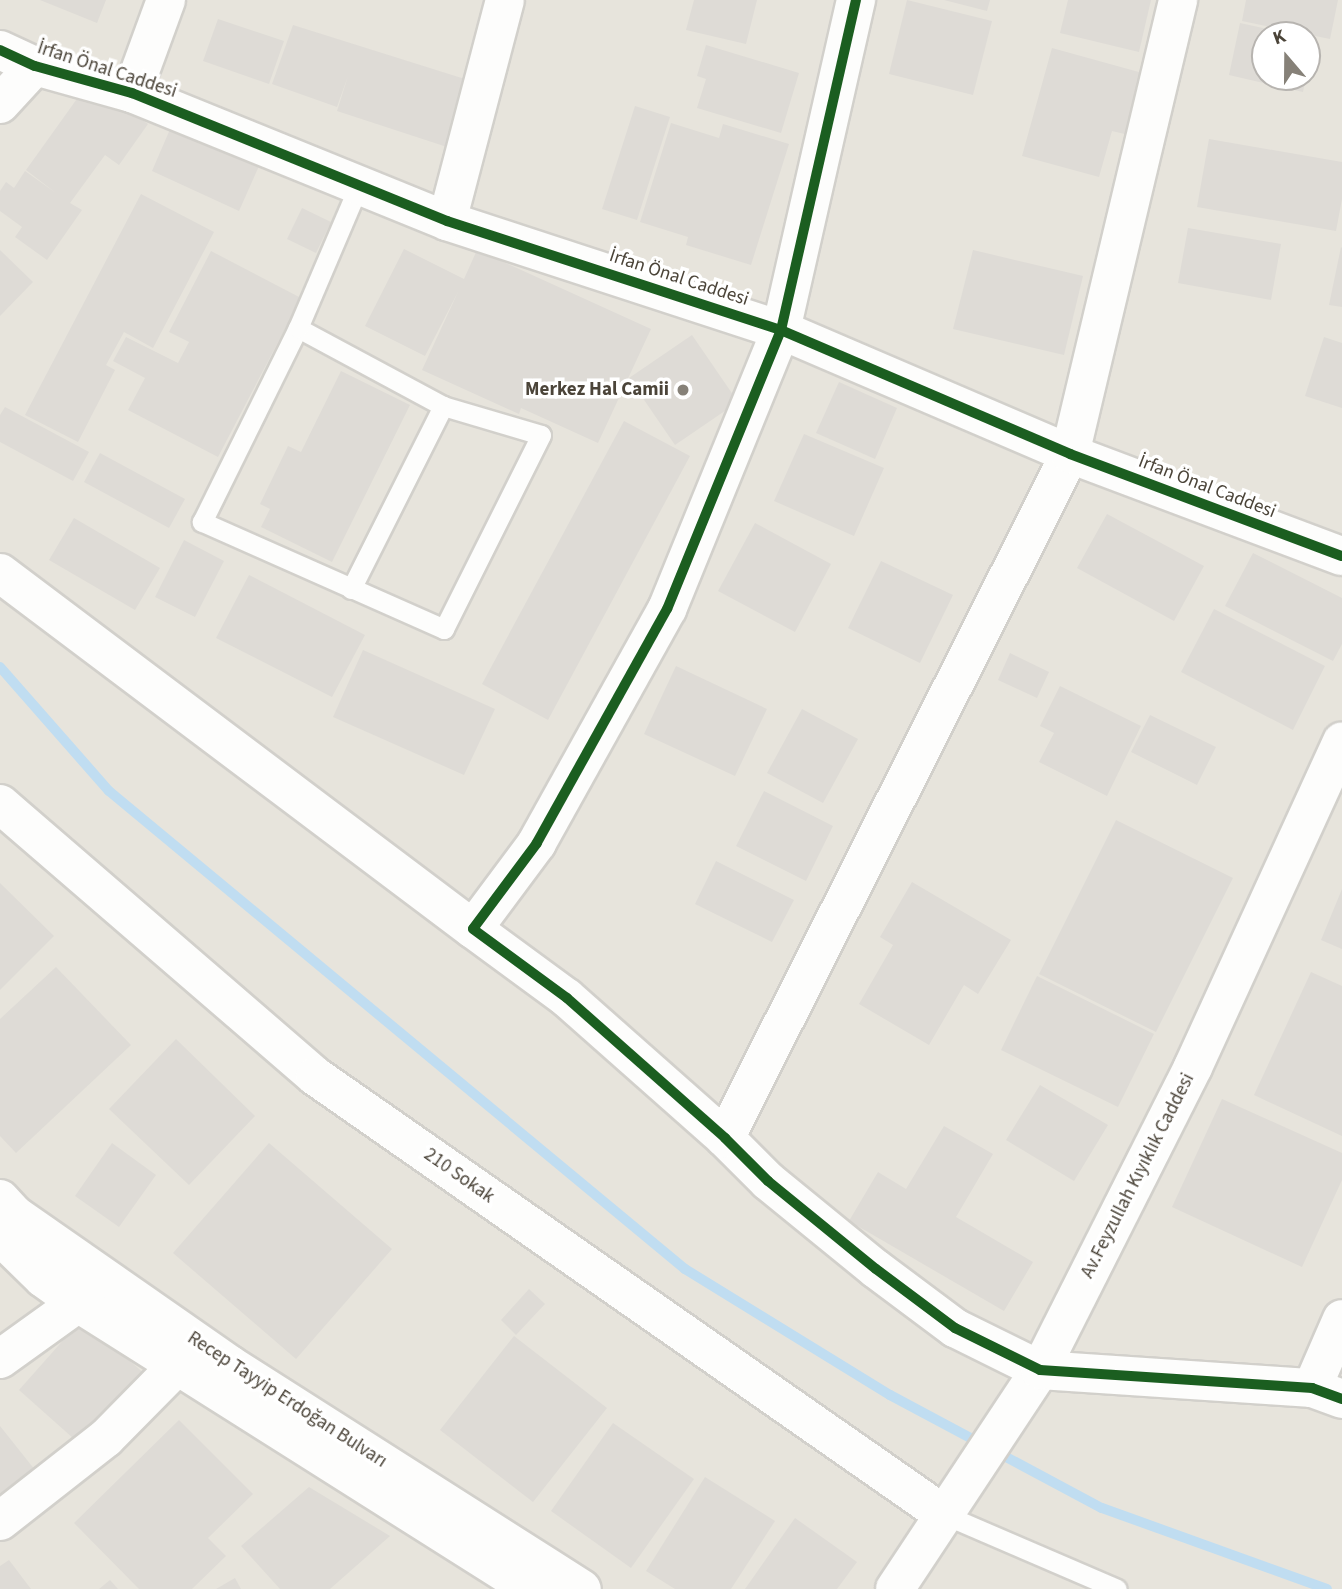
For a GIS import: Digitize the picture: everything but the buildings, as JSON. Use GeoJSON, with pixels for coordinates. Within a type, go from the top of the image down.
{"type":"FeatureCollection","features":[{"type":"Feature","properties":{"kind":"street"},"geometry":{"type":"LineString","coordinates":[[131,93],[166,0]]}},
{"type":"Feature","properties":{"kind":"street"},"geometry":{"type":"LineString","coordinates":[[447,221],[505,0]]}},
{"type":"Feature","properties":{"kind":"street"},"geometry":{"type":"LineString","coordinates":[[473,929],[537,843],[667,609],[781,330],[856,0]]}},
{"type":"Feature","properties":{"kind":"street"},"geometry":{"type":"LineString","coordinates":[[725,1138],[1070,454],[1178,0]]}},
{"type":"Feature","properties":{"kind":"street","name":"İrfan Önal Caddesi"},"geometry":{"type":"LineString","coordinates":[[0,50],[35,66],[131,93],[447,221],[781,330],[1070,454],[1342,556]]}},
{"type":"Feature","properties":{"kind":"street"},"geometry":{"type":"LineString","coordinates":[[0,104],[35,66]]}},
{"type":"Feature","properties":{"kind":"street"},"geometry":{"type":"LineString","coordinates":[[0,573],[567,998],[725,1138],[768,1181],[905,1292],[955,1328],[1040,1370],[1327,1394],[1342,1319]]}},
{"type":"Feature","properties":{"kind":"street","name":"Av.Feyzullah Kıyıklık Caddesi"},"geometry":{"type":"LineString","coordinates":[[895,1589],[1040,1370],[1193,1066],[1342,742]]}},
{"type":"Feature","properties":{"kind":"street","name":"210 Sokak"},"geometry":{"type":"LineString","coordinates":[[0,804],[315,1076],[943,1514]]}},
{"type":"Feature","properties":{"kind":"street","name":"Recep Tayyip Erdoğan Bulvarı"},"geometry":{"type":"LineString","coordinates":[[0,1199],[15,1215],[230,1365],[582,1589]]}},
{"type":"Feature","properties":{"kind":"street","name":"Recep Tayyip Erdoğan Bulvarı"},"geometry":{"type":"LineString","coordinates":[[0,1236],[43,1278],[78,1303],[531,1589]]}},
{"type":"Feature","properties":{"kind":"street"},"geometry":{"type":"LineString","coordinates":[[0,1359],[78,1303]]}},
{"type":"Feature","properties":{"kind":"street"},"geometry":{"type":"LineString","coordinates":[[0,1521],[106,1438],[178,1365]]}},
{"type":"Feature","properties":{"kind":"lane"},"geometry":{"type":"LineString","coordinates":[[299,328],[443,406],[541,435],[444,629],[202,522],[299,328],[359,185]]}},
{"type":"Feature","properties":{"kind":"lane"},"geometry":{"type":"LineString","coordinates":[[351,589],[443,406]]}},
{"type":"Feature","properties":{"kind":"lane"},"geometry":{"type":"LineString","coordinates":[[943,1514],[1117,1589]]}},
{"type":"Feature","properties":{"kind":"shaded area"},"geometry":{"type":"Polygon","coordinates":[[[0,0],[1342,0],[1342,1589],[0,1589],[0,0]]]}},
{"type":"Feature","properties":{"kind":"waterway"},"geometry":{"type":"LineString","coordinates":[[0,667],[109,791],[685,1269],[890,1395],[1102,1508],[1327,1589]]}},
{"type":"Feature","properties":{"kind":"cycle path"},"geometry":{"type":"LineString","coordinates":[[856,0],[781,330],[667,609],[537,843],[473,929],[567,998],[725,1138],[768,1181],[876,1269],[955,1328],[1040,1370],[1312,1388],[1342,1399]]}},
{"type":"Feature","properties":{"kind":"cycle path"},"geometry":{"type":"LineString","coordinates":[[0,50],[35,66],[132,93],[447,221],[781,330],[1070,454],[1342,556]]}},
{"type":"Feature","properties":{"kind":"place","name":"Merkez Hal Camii"},"geometry":{"type":"Point","coordinates":[683,390]}}]}
